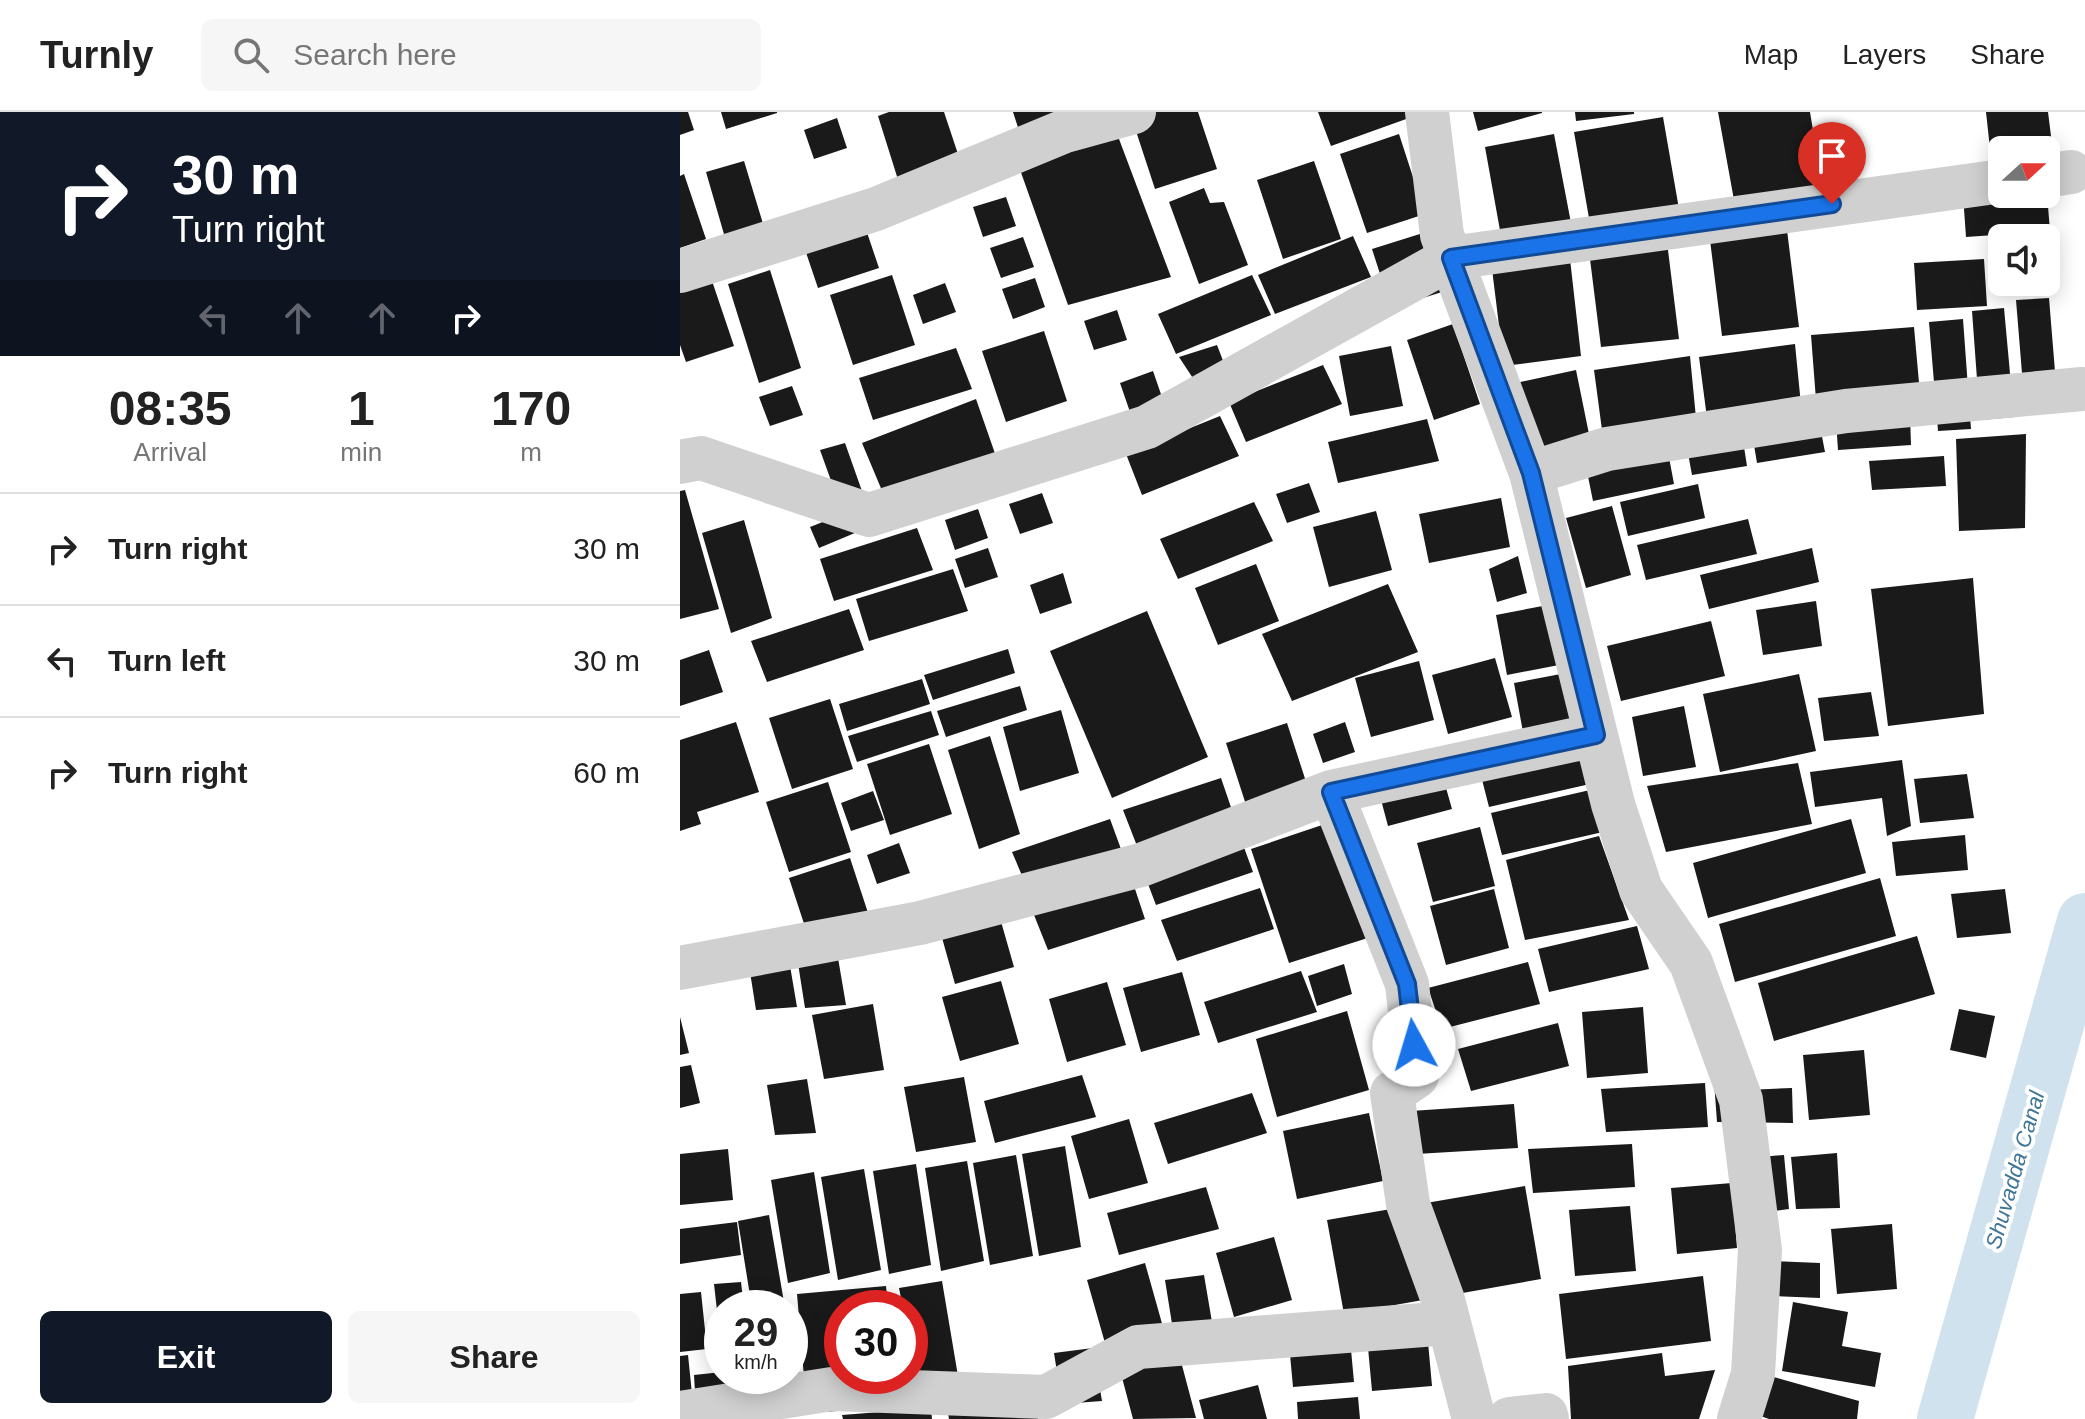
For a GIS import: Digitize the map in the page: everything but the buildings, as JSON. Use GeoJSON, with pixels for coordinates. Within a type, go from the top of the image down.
{"type":"FeatureCollection","features":[{"type":"Feature","properties":{"kind":"street"},"geometry":{"type":"LineString","coordinates":[[680,271],[876,209],[1065,131],[1134,112]]}},
{"type":"Feature","properties":{"kind":"street"},"geometry":{"type":"LineString","coordinates":[[1427,112],[1442,235],[1531,473],[1613,804],[1641,890],[1691,963],[1741,1100],[1760,1250],[1753,1374],[1739,1419]]}},
{"type":"Feature","properties":{"kind":"street"},"geometry":{"type":"LineString","coordinates":[[680,462],[701,458],[869,515],[1147,427],[1451,258],[1988,183]]}},
{"type":"Feature","properties":{"kind":"street"},"geometry":{"type":"LineString","coordinates":[[1531,473],[1607,449],[1846,411],[2082,389]]}},
{"type":"Feature","properties":{"kind":"street"},"geometry":{"type":"LineString","coordinates":[[680,968],[920,923],[1141,865],[1331,792],[1596,735]]}},
{"type":"Feature","properties":{"kind":"street"},"geometry":{"type":"LineString","coordinates":[[1331,792],[1407,984],[1417,1076],[1392,1093],[1408,1204],[1449,1323],[1474,1419]]}},
{"type":"Feature","properties":{"kind":"street"},"geometry":{"type":"LineString","coordinates":[[680,1413],[832,1389],[1046,1397],[1138,1347],[1449,1323]]}},
{"type":"Feature","properties":{"kind":"street"},"geometry":{"type":"LineString","coordinates":[[1509,1419],[1546,1415],[1547,1419]]}},
{"type":"Feature","properties":{"kind":"waterway","name":"Shuvadda Canal"},"geometry":{"type":"LineString","coordinates":[[1945,1419],[2085,921]]}},
{"type":"Feature","properties":{"kind":"route"},"geometry":{"type":"LineString","coordinates":[[1414,1045],[1407,984],[1331,792],[1596,735],[1531,473],[1451,258],[1832,204]]}}]}
